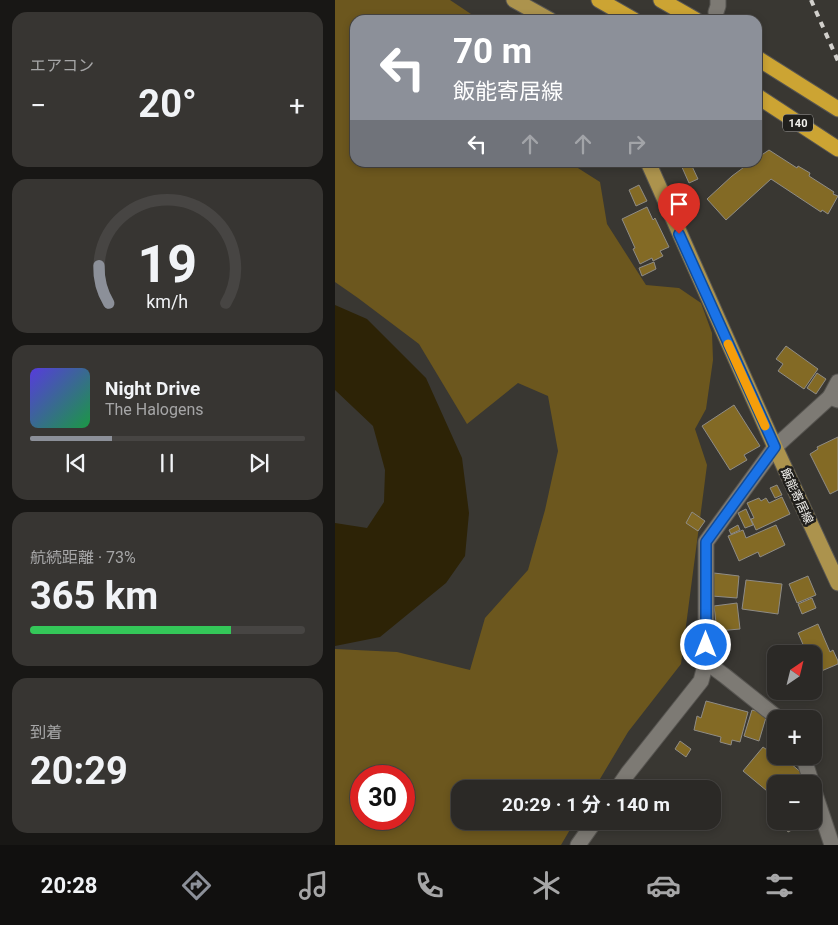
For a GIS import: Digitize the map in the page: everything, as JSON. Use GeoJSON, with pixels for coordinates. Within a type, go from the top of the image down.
{"type":"FeatureCollection","features":[{"type":"Feature","properties":{"kind":"highway"},"geometry":{"type":"LineString","coordinates":[[599,0],[625,15]]}},
{"type":"Feature","properties":{"kind":"highway"},"geometry":{"type":"LineString","coordinates":[[661,0],[687,15]]}},
{"type":"Feature","properties":{"kind":"highway","name":"140"},"geometry":{"type":"LineString","coordinates":[[762,61],[836,108]]}},
{"type":"Feature","properties":{"kind":"highway","name":"140"},"geometry":{"type":"LineString","coordinates":[[762,99],[838,149]]}},
{"type":"Feature","properties":{"kind":"main road"},"geometry":{"type":"LineString","coordinates":[[514,0],[540,15]]}},
{"type":"Feature","properties":{"kind":"main road","name":"飯能寄居線"},"geometry":{"type":"LineString","coordinates":[[650,167],[838,583]]}},
{"type":"Feature","properties":{"kind":"street"},"geometry":{"type":"LineString","coordinates":[[623,780],[701,680],[705,662],[706,542],[775,447],[834,399],[838,382]]}},
{"type":"Feature","properties":{"kind":"street"},"geometry":{"type":"LineString","coordinates":[[705,662],[768,710]]}},
{"type":"Feature","properties":{"kind":"street"},"geometry":{"type":"LineString","coordinates":[[822,814],[833,845]]}},
{"type":"Feature","properties":{"kind":"street"},"geometry":{"type":"LineString","coordinates":[[578,845],[589,830]]}},
{"type":"Feature","properties":{"kind":"shaded area"},"geometry":{"type":"Polygon","coordinates":[[[335,0],[450,0],[472,15],[350,15],[350,167],[576,167],[600,182],[607,224],[646,285],[679,288],[701,303],[712,333],[713,360],[706,409],[695,429],[707,465],[681,664],[628,732],[599,780],[451,780],[451,830],[570,830],[561,845],[335,845],[335,649],[397,652],[470,670],[485,618],[528,570],[545,510],[558,451],[548,396],[518,383],[467,424],[419,344],[335,282],[335,0]]]}},
{"type":"Feature","properties":{"kind":"shaded area"},"geometry":{"type":"Polygon","coordinates":[[[335,305],[367,319],[426,378],[462,458],[469,513],[465,556],[446,583],[380,637],[335,646],[335,523],[367,528],[384,502],[385,470],[373,426],[335,390],[335,305]]]}},
{"type":"Feature","properties":{"kind":"building"},"geometry":{"type":"Polygon","coordinates":[[[769,150],[797,168],[798,166],[810,173],[809,176],[834,192],[833,194],[838,196],[828,214],[822,210],[821,212],[771,179],[726,220],[707,199],[744,167],[762,167],[762,155],[769,150]]]}},
{"type":"Feature","properties":{"kind":"building"},"geometry":{"type":"Polygon","coordinates":[[[682,167],[692,167],[698,179],[689,183],[682,167]]]}},
{"type":"Feature","properties":{"kind":"building"},"geometry":{"type":"Polygon","coordinates":[[[639,185],[647,201],[636,206],[629,190],[639,185]]]}},
{"type":"Feature","properties":{"kind":"building"},"geometry":{"type":"Polygon","coordinates":[[[647,207],[653,220],[655,218],[669,247],[660,251],[663,256],[653,261],[652,258],[640,264],[622,219],[647,207]]]}},
{"type":"Feature","properties":{"kind":"building"},"geometry":{"type":"Polygon","coordinates":[[[654,262],[656,269],[642,276],[639,268],[654,262]]]}},
{"type":"Feature","properties":{"kind":"building"},"geometry":{"type":"Polygon","coordinates":[[[786,346],[818,369],[804,389],[778,371],[783,364],[776,359],[786,346]]]}},
{"type":"Feature","properties":{"kind":"building"},"geometry":{"type":"Polygon","coordinates":[[[817,373],[826,379],[816,394],[807,388],[817,373]]]}},
{"type":"Feature","properties":{"kind":"building"},"geometry":{"type":"Polygon","coordinates":[[[734,405],[760,446],[744,455],[747,460],[730,470],[702,426],[734,405]]]}},
{"type":"Feature","properties":{"kind":"building"},"geometry":{"type":"Polygon","coordinates":[[[838,437],[838,490],[830,494],[810,454],[818,449],[817,447],[838,437]]]}},
{"type":"Feature","properties":{"kind":"building"},"geometry":{"type":"Polygon","coordinates":[[[777,485],[782,495],[775,498],[770,488],[777,485]]]}},
{"type":"Feature","properties":{"kind":"building"},"geometry":{"type":"Polygon","coordinates":[[[782,497],[790,514],[756,530],[751,519],[754,518],[747,503],[759,498],[761,501],[766,498],[769,503],[782,497]]]}},
{"type":"Feature","properties":{"kind":"building"},"geometry":{"type":"Polygon","coordinates":[[[746,509],[753,525],[745,528],[738,513],[746,509]]]}},
{"type":"Feature","properties":{"kind":"building"},"geometry":{"type":"Polygon","coordinates":[[[692,512],[705,521],[698,531],[686,523],[692,512]]]}},
{"type":"Feature","properties":{"kind":"building"},"geometry":{"type":"Polygon","coordinates":[[[738,525],[740,530],[731,534],[729,530],[738,525]]]}},
{"type":"Feature","properties":{"kind":"building"},"geometry":{"type":"Polygon","coordinates":[[[776,525],[785,545],[760,557],[758,552],[739,561],[728,536],[743,530],[746,538],[776,525]]]}},
{"type":"Feature","properties":{"kind":"building"},"geometry":{"type":"Polygon","coordinates":[[[714,573],[739,576],[737,598],[712,596],[714,573]]]}},
{"type":"Feature","properties":{"kind":"building"},"geometry":{"type":"Polygon","coordinates":[[[808,576],[816,595],[797,603],[789,584],[808,576]]]}},
{"type":"Feature","properties":{"kind":"building"},"geometry":{"type":"Polygon","coordinates":[[[746,580],[782,584],[778,614],[742,609],[746,580]]]}},
{"type":"Feature","properties":{"kind":"building"},"geometry":{"type":"Polygon","coordinates":[[[812,598],[816,608],[802,614],[798,604],[812,598]]]}},
{"type":"Feature","properties":{"kind":"building"},"geometry":{"type":"Polygon","coordinates":[[[737,603],[740,629],[717,631],[714,606],[737,603]]]}},
{"type":"Feature","properties":{"kind":"building"},"geometry":{"type":"Polygon","coordinates":[[[818,624],[830,652],[833,650],[838,664],[823,670],[823,645],[803,645],[798,633],[818,624]]]}},
{"type":"Feature","properties":{"kind":"building"},"geometry":{"type":"Polygon","coordinates":[[[706,701],[748,712],[740,742],[732,740],[731,745],[720,742],[721,737],[694,730],[697,716],[701,718],[706,701]]]}},
{"type":"Feature","properties":{"kind":"building"},"geometry":{"type":"Polygon","coordinates":[[[752,710],[767,714],[759,741],[744,736],[752,710]]]}},
{"type":"Feature","properties":{"kind":"building"},"geometry":{"type":"Polygon","coordinates":[[[680,741],[691,749],[686,757],[675,749],[680,741]]]}},
{"type":"Feature","properties":{"kind":"building"},"geometry":{"type":"Polygon","coordinates":[[[763,747],[767,750],[767,765],[792,765],[803,774],[767,775],[767,791],[743,771],[763,747]]]}},
{"type":"Feature","properties":{"kind":"railway"},"geometry":{"type":"LineString","coordinates":[[811,0],[838,61]]}},
{"type":"Feature","properties":{"kind":"slow traffic"},"geometry":{"type":"LineString","coordinates":[[728,344],[765,426]]}},
{"type":"Feature","properties":{"kind":"route"},"geometry":{"type":"LineString","coordinates":[[679,234],[775,447],[706,542],[706,645]]}}]}
